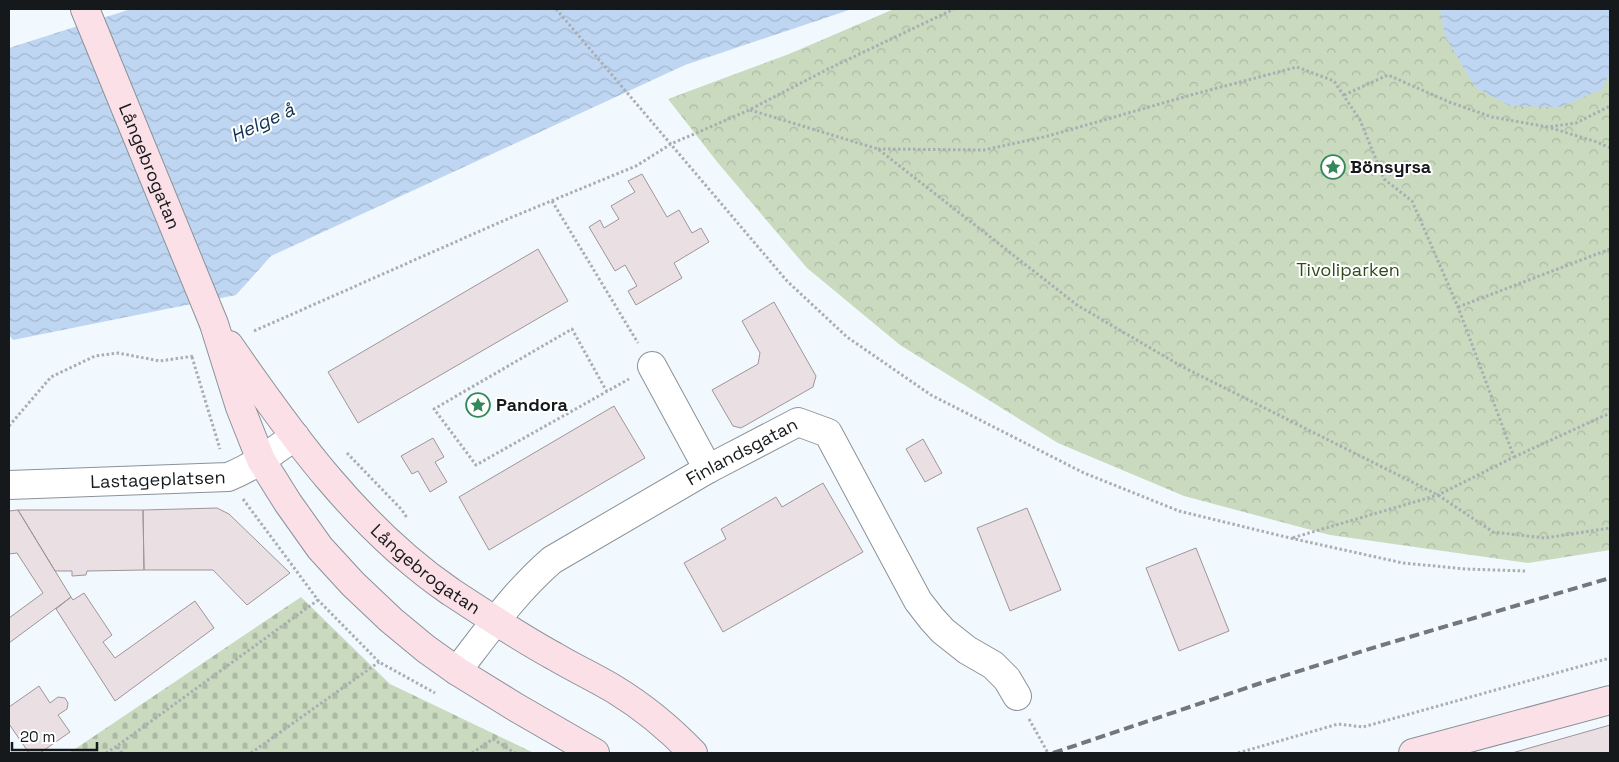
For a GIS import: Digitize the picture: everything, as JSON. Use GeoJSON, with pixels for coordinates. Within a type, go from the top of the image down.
{"type":"FeatureCollection","features":[{"type":"Feature","properties":{"kind":"main road","name":"Långebrogatan"},"geometry":{"type":"LineString","coordinates":[[85,9],[218,332],[240,407],[261,460],[288,503],[320,548],[353,584],[426,649],[457,671],[595,753]]}},
{"type":"Feature","properties":{"kind":"main road","name":"Långebrogatan"},"geometry":{"type":"LineString","coordinates":[[218,332],[277,416],[348,501],[375,529],[414,564],[450,590],[552,656],[615,690],[657,720],[693,753]]}},
{"type":"Feature","properties":{"kind":"main road"},"geometry":{"type":"LineString","coordinates":[[1423,752],[1610,700]]}},
{"type":"Feature","properties":{"kind":"street"},"geometry":{"type":"LineString","coordinates":[[652,366],[708,469]]}},
{"type":"Feature","properties":{"kind":"street","name":"Finlandsgatan"},"geometry":{"type":"LineString","coordinates":[[457,671],[523,588],[552,560],[708,469],[798,422],[828,433],[918,601],[932,619],[943,631],[967,650],[993,665],[1006,679],[1017,696]]}},
{"type":"Feature","properties":{"kind":"street","name":"Lastageplatsen"},"geometry":{"type":"LineString","coordinates":[[9,486],[228,477],[244,471],[294,436]]}},
{"type":"Feature","properties":{"kind":"path"},"geometry":{"type":"LineString","coordinates":[[556,9],[787,281],[847,336],[931,395],[1084,473],[1179,511],[1404,563],[1525,571]]}},
{"type":"Feature","properties":{"kind":"path"},"geometry":{"type":"LineString","coordinates":[[9,426],[51,377],[95,356],[118,353],[160,361],[192,357],[218,332],[252,332],[496,224],[636,166],[672,144],[749,110],[826,70],[954,9]]}},
{"type":"Feature","properties":{"kind":"path"},"geometry":{"type":"LineString","coordinates":[[749,110],[878,149],[984,150],[1048,136],[1297,67],[1334,81],[1360,120],[1384,179],[1412,201],[1458,307],[1514,456]]}},
{"type":"Feature","properties":{"kind":"path"},"geometry":{"type":"LineString","coordinates":[[1343,95],[1388,75],[1449,102],[1484,114],[1548,128],[1597,142],[1610,148]]}},
{"type":"Feature","properties":{"kind":"path"},"geometry":{"type":"LineString","coordinates":[[1548,128],[1576,123],[1610,106]]}},
{"type":"Feature","properties":{"kind":"path"},"geometry":{"type":"LineString","coordinates":[[878,149],[1077,305],[1181,366],[1438,495],[1493,532],[1545,538],[1610,528]]}},
{"type":"Feature","properties":{"kind":"path"},"geometry":{"type":"LineString","coordinates":[[552,200],[652,366],[607,392],[476,465],[434,409],[572,329],[607,392]]}},
{"type":"Feature","properties":{"kind":"path"},"geometry":{"type":"LineString","coordinates":[[1458,307],[1610,250]]}},
{"type":"Feature","properties":{"kind":"path"},"geometry":{"type":"LineString","coordinates":[[1290,538],[1438,495],[1514,456],[1610,413]]}},
{"type":"Feature","properties":{"kind":"path"},"geometry":{"type":"LineString","coordinates":[[344,451],[352,456],[402,510],[413,526]]}},
{"type":"Feature","properties":{"kind":"path"},"geometry":{"type":"LineString","coordinates":[[106,753],[318,600]]}},
{"type":"Feature","properties":{"kind":"path"},"geometry":{"type":"LineString","coordinates":[[1238,753],[1338,724],[1363,727],[1610,658]]}},
{"type":"Feature","properties":{"kind":"path"},"geometry":{"type":"LineString","coordinates":[[251,753],[379,662]]}},
{"type":"Feature","properties":{"kind":"path"},"geometry":{"type":"LineString","coordinates":[[1017,696],[1048,753]]}},
{"type":"Feature","properties":{"kind":"path"},"geometry":{"type":"LineString","coordinates":[[472,753],[493,739],[515,753],[518,744]]}},
{"type":"Feature","properties":{"kind":"path"},"geometry":{"type":"LineString","coordinates":[[117,746],[122,753]]}},
{"type":"Feature","properties":{"kind":"green space","name":"Tivoliparken"},"geometry":{"type":"Polygon","coordinates":[[[894,9],[1610,9],[1610,550],[1528,563],[1330,535],[1184,496],[1058,443],[900,345],[807,268],[718,163],[668,99],[789,54],[894,9]]]}},
{"type":"Feature","properties":{"kind":"green space"},"geometry":{"type":"Polygon","coordinates":[[[301,597],[390,684],[534,753],[69,753],[301,597]]]}},
{"type":"Feature","properties":{"kind":"water","name":"Helge å"},"geometry":{"type":"Polygon","coordinates":[[[131,9],[852,9],[685,65],[271,256],[236,295],[13,340],[9,335],[9,48],[131,9]]]}},
{"type":"Feature","properties":{"kind":"water"},"geometry":{"type":"Polygon","coordinates":[[[1440,9],[1610,9],[1610,73],[1602,89],[1560,107],[1510,106],[1475,87],[1445,36],[1440,9]]]}},
{"type":"Feature","properties":{"kind":"building"},"geometry":{"type":"Polygon","coordinates":[[[642,174],[667,217],[679,210],[692,233],[701,228],[709,242],[674,263],[682,278],[636,305],[628,291],[637,286],[625,265],[615,271],[589,227],[600,220],[604,228],[619,219],[611,206],[635,192],[628,181],[642,174]]]}},
{"type":"Feature","properties":{"kind":"building"},"geometry":{"type":"Polygon","coordinates":[[[538,249],[568,301],[358,423],[328,372],[538,249]]]}},
{"type":"Feature","properties":{"kind":"building"},"geometry":{"type":"Polygon","coordinates":[[[774,302],[816,376],[813,387],[741,428],[733,426],[712,390],[758,364],[760,353],[742,321],[774,302]]]}},
{"type":"Feature","properties":{"kind":"building"},"geometry":{"type":"Polygon","coordinates":[[[614,406],[645,458],[489,550],[459,497],[614,406]]]}},
{"type":"Feature","properties":{"kind":"building"},"geometry":{"type":"Polygon","coordinates":[[[433,438],[444,457],[435,462],[447,482],[430,492],[418,471],[412,474],[401,456],[433,438]]]}},
{"type":"Feature","properties":{"kind":"building"},"geometry":{"type":"Polygon","coordinates":[[[923,439],[942,473],[925,482],[906,449],[923,439]]]}},
{"type":"Feature","properties":{"kind":"building"},"geometry":{"type":"Polygon","coordinates":[[[823,483],[863,552],[723,632],[684,563],[726,539],[721,529],[776,497],[782,507],[823,483]]]}},
{"type":"Feature","properties":{"kind":"building"},"geometry":{"type":"Polygon","coordinates":[[[217,508],[229,514],[290,573],[247,605],[213,570],[144,570],[143,510],[217,508]]]}},
{"type":"Feature","properties":{"kind":"building"},"geometry":{"type":"Polygon","coordinates":[[[1027,508],[1061,590],[1010,611],[977,528],[1027,508]]]}},
{"type":"Feature","properties":{"kind":"building"},"geometry":{"type":"Polygon","coordinates":[[[18,510],[71,597],[9,643],[9,618],[43,593],[17,553],[9,554],[9,511],[18,510]]]}},
{"type":"Feature","properties":{"kind":"building"},"geometry":{"type":"Polygon","coordinates":[[[18,510],[143,510],[144,570],[87,571],[86,575],[72,576],[72,571],[55,571],[18,510]]]}},
{"type":"Feature","properties":{"kind":"building"},"geometry":{"type":"Polygon","coordinates":[[[1196,548],[1229,631],[1179,651],[1146,568],[1196,548]]]}},
{"type":"Feature","properties":{"kind":"building"},"geometry":{"type":"Polygon","coordinates":[[[84,593],[112,635],[103,642],[115,658],[195,601],[214,628],[115,701],[56,609],[71,597],[73,600],[84,593]]]}},
{"type":"Feature","properties":{"kind":"building"},"geometry":{"type":"Polygon","coordinates":[[[39,686],[50,703],[58,697],[65,698],[68,703],[67,709],[58,715],[70,732],[40,753],[29,753],[9,724],[9,707],[39,686]]]}},
{"type":"Feature","properties":{"kind":"building"},"geometry":{"type":"Polygon","coordinates":[[[1610,725],[1610,753],[1512,753],[1610,725]]]}},
{"type":"Feature","properties":{"kind":"railway"},"geometry":{"type":"LineString","coordinates":[[1053,753],[1261,683],[1610,578]]}},
{"type":"Feature","properties":{"kind":"place","name":"Bönsyrsa"},"geometry":{"type":"Point","coordinates":[1333,167]}},
{"type":"Feature","properties":{"kind":"place","name":"Pandora"},"geometry":{"type":"Point","coordinates":[478,405]}}]}
